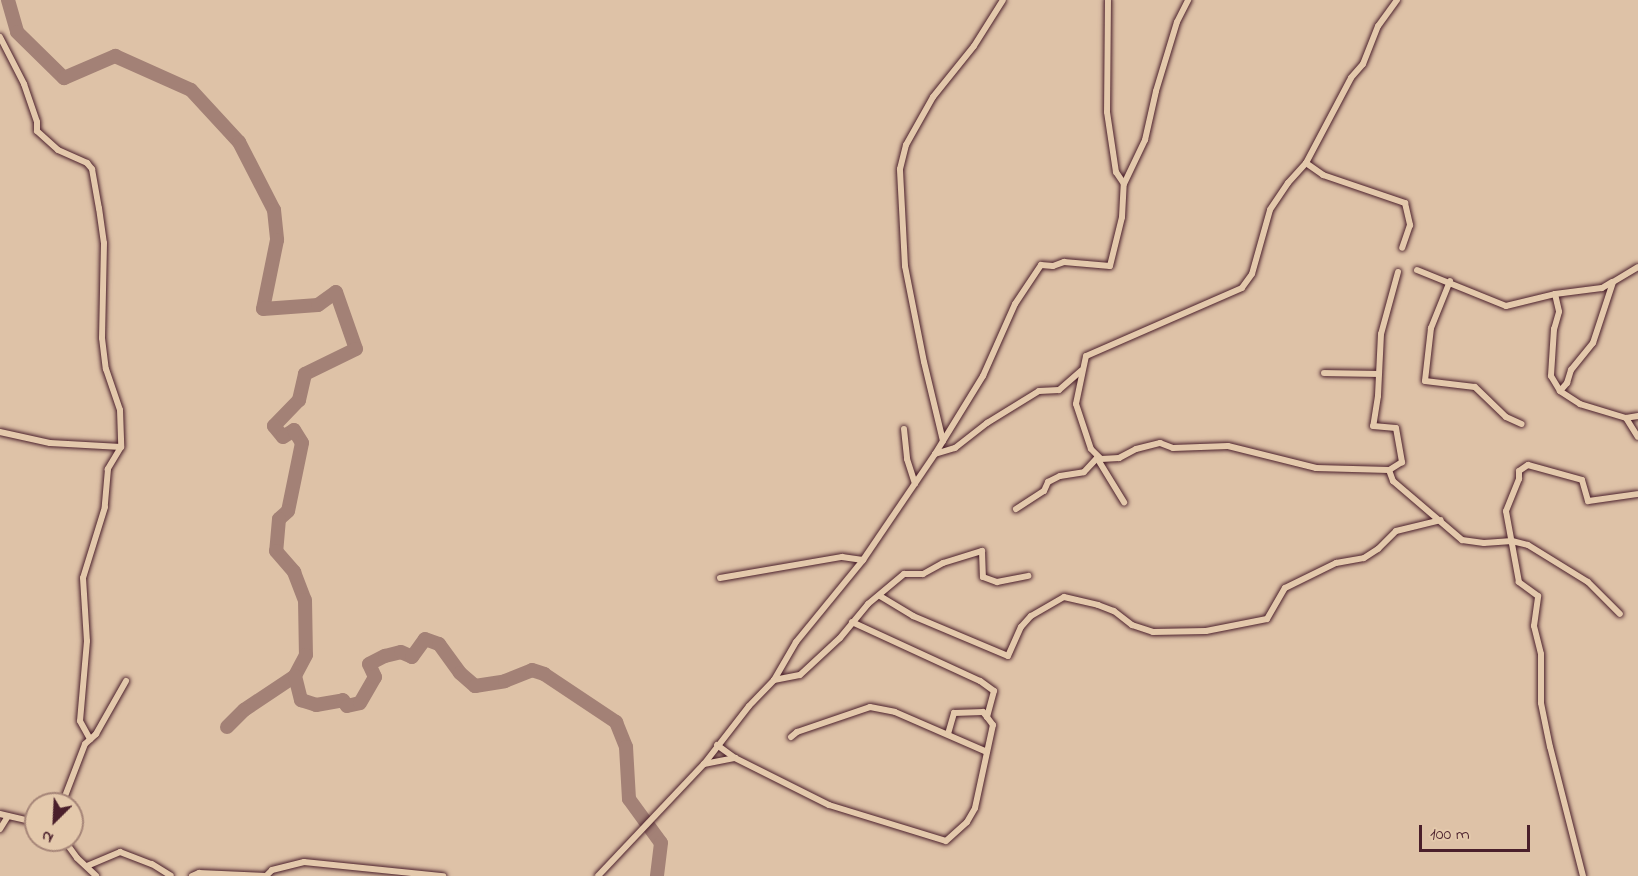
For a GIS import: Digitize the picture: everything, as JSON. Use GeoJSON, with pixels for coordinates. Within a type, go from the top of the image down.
{"type":"FeatureCollection","features":[{"type":"Feature","properties":{"kind":"street"},"geometry":{"type":"LineString","coordinates":[[943,441],[924,362],[905,266],[900,169],[906,145],[933,97],[974,46],[1003,0]]}},
{"type":"Feature","properties":{"kind":"street"},"geometry":{"type":"LineString","coordinates":[[1108,0],[1107,112],[1116,172],[1124,183]]}},
{"type":"Feature","properties":{"kind":"street"},"geometry":{"type":"LineString","coordinates":[[598,876],[649,819],[704,764],[774,681],[796,642],[863,560],[935,454],[983,376],[1015,304],[1041,265],[1053,266],[1064,261],[1110,266],[1122,217],[1124,183],[1145,140],[1156,91],[1174,34],[1188,0]]}},
{"type":"Feature","properties":{"kind":"street"},"geometry":{"type":"LineString","coordinates":[[935,454],[956,448],[987,423],[1038,391],[1059,390],[1071,377],[1081,372],[1086,358],[1131,335],[1164,323],[1196,306],[1227,297],[1242,288],[1252,274],[1270,210],[1288,183],[1306,163],[1352,78],[1363,64],[1378,26],[1397,0]]}},
{"type":"Feature","properties":{"kind":"street"},"geometry":{"type":"LineString","coordinates":[[0,37],[24,84],[38,122],[38,132],[58,150],[87,163],[92,169],[104,243],[101,306],[105,369],[120,410],[121,447],[108,469],[105,507],[83,578],[87,641],[80,721],[90,739]]}},
{"type":"Feature","properties":{"kind":"street"},"geometry":{"type":"LineString","coordinates":[[1306,163],[1323,175],[1405,203],[1410,225],[1402,248]]}},
{"type":"Feature","properties":{"kind":"street"},"geometry":{"type":"LineString","coordinates":[[1417,270],[1450,281],[1479,296],[1506,306],[1555,294],[1602,288],[1638,267]]}},
{"type":"Feature","properties":{"kind":"street"},"geometry":{"type":"LineString","coordinates":[[1016,509],[1044,491],[1048,482],[1060,476],[1084,472],[1097,458],[1119,458],[1136,449],[1160,443],[1173,448],[1228,446],[1316,468],[1389,470],[1402,462],[1396,428],[1373,426],[1378,396],[1377,374],[1381,334],[1398,272]]}},
{"type":"Feature","properties":{"kind":"street"},"geometry":{"type":"LineString","coordinates":[[1450,281],[1431,328],[1425,381],[1475,387],[1506,417],[1522,424]]}},
{"type":"Feature","properties":{"kind":"street"},"geometry":{"type":"LineString","coordinates":[[1560,391],[1567,383],[1571,370],[1593,343],[1613,282]]}},
{"type":"Feature","properties":{"kind":"street"},"geometry":{"type":"LineString","coordinates":[[1555,294],[1559,312],[1554,329],[1551,376],[1560,391],[1580,404],[1626,418],[1638,416]]}},
{"type":"Feature","properties":{"kind":"street"},"geometry":{"type":"LineString","coordinates":[[1086,358],[1076,404],[1090,449],[1124,502]]}},
{"type":"Feature","properties":{"kind":"street"},"geometry":{"type":"LineString","coordinates":[[1324,373],[1377,374]]}},
{"type":"Feature","properties":{"kind":"street"},"geometry":{"type":"LineString","coordinates":[[1626,418],[1638,437]]}},
{"type":"Feature","properties":{"kind":"street"},"geometry":{"type":"LineString","coordinates":[[904,429],[906,459],[915,484]]}},
{"type":"Feature","properties":{"kind":"street"},"geometry":{"type":"LineString","coordinates":[[0,432],[50,443],[121,447]]}},
{"type":"Feature","properties":{"kind":"street"},"geometry":{"type":"LineString","coordinates":[[1583,876],[1541,703],[1542,654],[1534,626],[1538,596],[1519,582],[1506,512],[1508,500],[1519,479],[1519,471],[1528,465],[1582,480],[1588,501],[1638,494]]}},
{"type":"Feature","properties":{"kind":"street"},"geometry":{"type":"LineString","coordinates":[[1389,470],[1393,481],[1441,520],[1455,535],[1470,542],[1512,541],[1528,545],[1587,582],[1620,614]]}},
{"type":"Feature","properties":{"kind":"street"},"geometry":{"type":"LineString","coordinates":[[880,596],[913,616],[1008,656],[1021,627],[1031,616],[1064,597],[1114,611],[1132,625],[1153,633],[1206,631],[1268,619],[1285,588],[1336,563],[1364,558],[1378,549],[1396,531],[1441,520]]}},
{"type":"Feature","properties":{"kind":"street"},"geometry":{"type":"LineString","coordinates":[[774,681],[800,675],[826,653],[852,622],[904,574],[922,574],[943,563],[982,551],[984,577],[997,582],[1028,576]]}},
{"type":"Feature","properties":{"kind":"street"},"geometry":{"type":"LineString","coordinates":[[720,578],[842,557],[863,560]]}},
{"type":"Feature","properties":{"kind":"street"},"geometry":{"type":"LineString","coordinates":[[852,622],[980,681],[994,691],[987,717]]}},
{"type":"Feature","properties":{"kind":"street"},"geometry":{"type":"LineString","coordinates":[[67,792],[85,744],[126,681]]}},
{"type":"Feature","properties":{"kind":"street"},"geometry":{"type":"LineString","coordinates":[[791,737],[797,732],[870,707],[895,712],[987,752]]}},
{"type":"Feature","properties":{"kind":"street"},"geometry":{"type":"LineString","coordinates":[[717,746],[735,758],[829,805],[946,841],[967,822],[975,808],[993,725],[983,712],[954,713],[948,734]]}},
{"type":"Feature","properties":{"kind":"street"},"geometry":{"type":"LineString","coordinates":[[704,764],[735,758]]}},
{"type":"Feature","properties":{"kind":"street"},"geometry":{"type":"LineString","coordinates":[[0,814],[24,819]]}},
{"type":"Feature","properties":{"kind":"street"},"geometry":{"type":"LineString","coordinates":[[0,829],[8,816]]}},
{"type":"Feature","properties":{"kind":"street"},"geometry":{"type":"LineString","coordinates":[[75,852],[96,876]]}},
{"type":"Feature","properties":{"kind":"street"},"geometry":{"type":"LineString","coordinates":[[87,866],[120,852],[152,864],[171,876]]}},
{"type":"Feature","properties":{"kind":"street"},"geometry":{"type":"LineString","coordinates":[[192,876],[200,873],[266,876],[272,870],[304,862],[443,876]]}},
{"type":"Feature","properties":{"kind":"waterway"},"geometry":{"type":"LineString","coordinates":[[8,0],[17,32],[64,78],[115,56],[191,90],[239,142],[274,210],[277,240],[263,309],[318,305],[336,292],[356,349],[305,374],[299,400],[274,426],[283,437],[294,430],[302,443],[288,511],[279,519],[276,551],[294,572],[305,600],[306,655],[295,676],[244,710],[227,727]]}},
{"type":"Feature","properties":{"kind":"waterway"},"geometry":{"type":"LineString","coordinates":[[295,676],[301,700],[316,705],[343,700],[347,706],[360,703],[375,677],[369,664],[385,656],[401,652],[412,657],[425,639],[439,644],[460,673],[475,686],[505,681],[532,670],[544,674],[616,722],[626,747],[629,799],[661,843],[657,876]]}}]}
